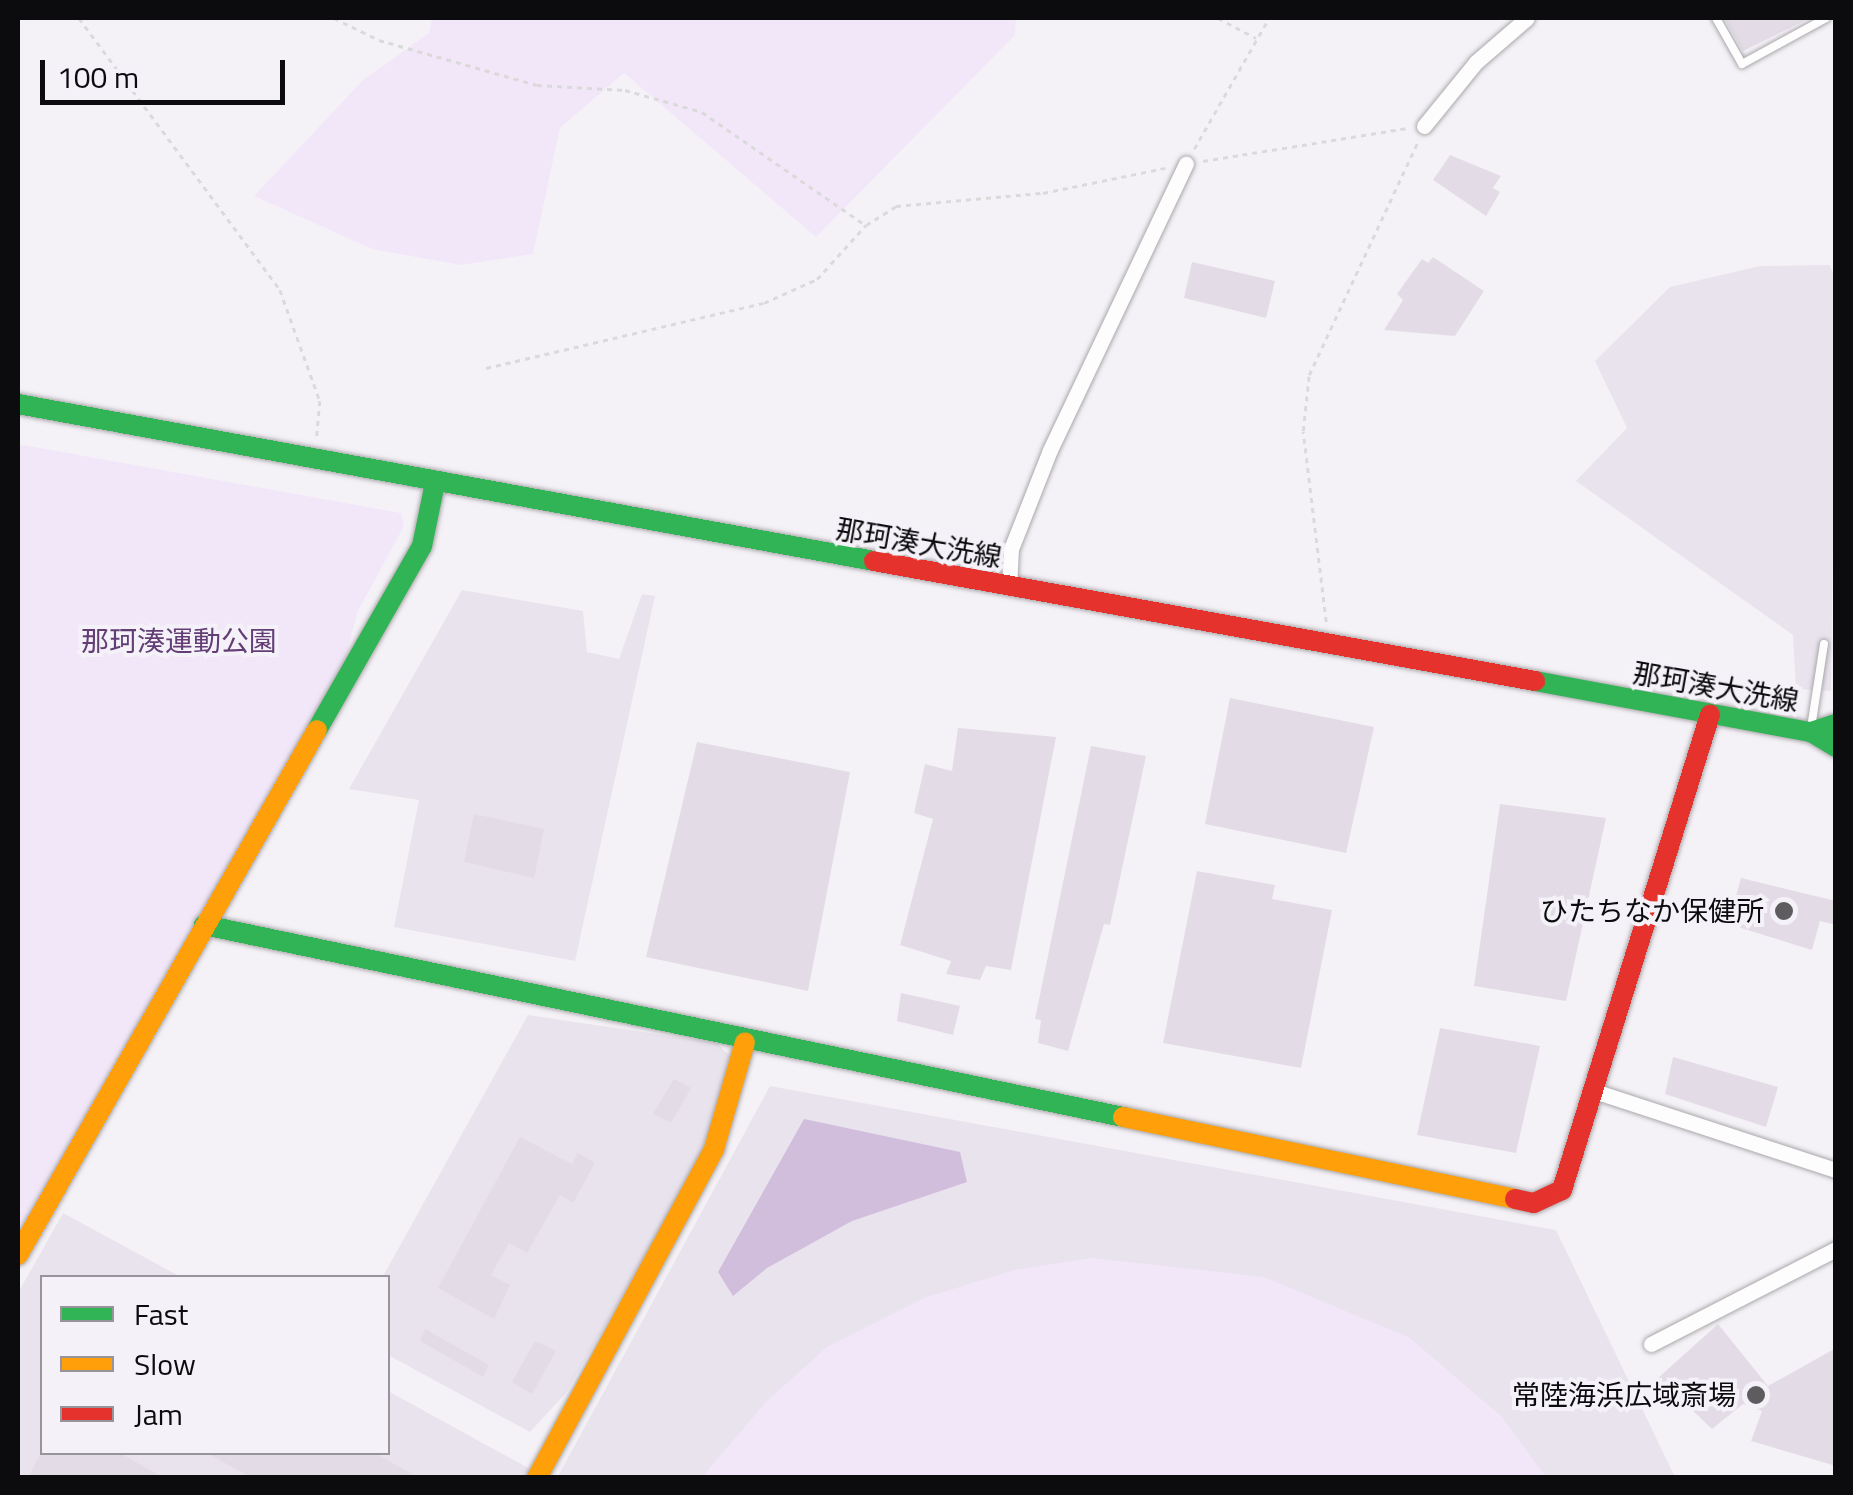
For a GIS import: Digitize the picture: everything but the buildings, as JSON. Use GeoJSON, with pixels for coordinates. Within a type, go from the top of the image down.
{"type":"FeatureCollection","features":[{"type":"Feature","properties":{"kind":"street"},"geometry":{"type":"LineString","coordinates":[[1424,126],[1476,62],[1527,18]]}},
{"type":"Feature","properties":{"kind":"street"},"geometry":{"type":"LineString","coordinates":[[1009,587],[1011,549],[1050,450],[1186,164]]}},
{"type":"Feature","properties":{"kind":"street","name":"那珂湊大洗線"},"geometry":{"type":"LineString","coordinates":[[18,404],[1811,732],[1836,747]]}},
{"type":"Feature","properties":{"kind":"street"},"geometry":{"type":"LineString","coordinates":[[18,1255],[422,546],[435,483]]}},
{"type":"Feature","properties":{"kind":"street"},"geometry":{"type":"LineString","coordinates":[[204,925],[745,1042],[1534,1203],[1562,1190],[1710,714]]}},
{"type":"Feature","properties":{"kind":"street","name":"那珂湊大洗線"},"geometry":{"type":"LineString","coordinates":[[1811,732],[1836,724]]}},
{"type":"Feature","properties":{"kind":"street"},"geometry":{"type":"LineString","coordinates":[[536,1478],[714,1149],[745,1042]]}},
{"type":"Feature","properties":{"kind":"street"},"geometry":{"type":"LineString","coordinates":[[1594,1091],[1836,1170]]}},
{"type":"Feature","properties":{"kind":"street"},"geometry":{"type":"LineString","coordinates":[[1651,1344],[1836,1249]]}},
{"type":"Feature","properties":{"kind":"lane"},"geometry":{"type":"LineString","coordinates":[[1716,18],[1742,64],[1826,18]]}},
{"type":"Feature","properties":{"kind":"lane"},"geometry":{"type":"LineString","coordinates":[[1811,732],[1824,644]]}},
{"type":"Feature","properties":{"kind":"path"},"geometry":{"type":"LineString","coordinates":[[79,18],[280,290],[320,401],[310,460]]}},
{"type":"Feature","properties":{"kind":"path"},"geometry":{"type":"LineString","coordinates":[[334,18],[380,40],[537,85],[625,90],[702,112],[866,224]]}},
{"type":"Feature","properties":{"kind":"path"},"geometry":{"type":"LineString","coordinates":[[1218,18],[1258,39]]}},
{"type":"Feature","properties":{"kind":"path"},"geometry":{"type":"LineString","coordinates":[[1186,164],[1269,18]]}},
{"type":"Feature","properties":{"kind":"path"},"geometry":{"type":"LineString","coordinates":[[486,368],[764,302],[817,279],[866,224],[896,206],[1043,194],[1186,164],[1424,126]]}},
{"type":"Feature","properties":{"kind":"path"},"geometry":{"type":"LineString","coordinates":[[1328,645],[1303,432],[1308,375],[1424,126]]}},
{"type":"Feature","properties":{"kind":"shaded area"},"geometry":{"type":"Polygon","coordinates":[[[1830,265],[1836,283],[1831,691],[1796,689],[1793,635],[1576,481],[1627,428],[1595,361],[1670,287],[1760,266],[1830,265]]]}},
{"type":"Feature","properties":{"kind":"shaded area"},"geometry":{"type":"Polygon","coordinates":[[[462,590],[583,611],[587,652],[619,659],[642,594],[655,596],[575,961],[394,927],[419,800],[349,789],[462,590]]]}},
{"type":"Feature","properties":{"kind":"shaded area"},"geometry":{"type":"Polygon","coordinates":[[[528,1015],[717,1043],[739,1066],[707,1149],[566,1393],[530,1432],[390,1356],[390,1275],[384,1275],[528,1015]]]}},
{"type":"Feature","properties":{"kind":"shaded area"},"geometry":{"type":"Polygon","coordinates":[[[770,1086],[1556,1230],[1675,1477],[557,1478],[770,1086]]]}},
{"type":"Feature","properties":{"kind":"shaded area"},"geometry":{"type":"Polygon","coordinates":[[[804,1119],[960,1152],[967,1182],[852,1221],[767,1268],[733,1296],[718,1272],[804,1119]]]}},
{"type":"Feature","properties":{"kind":"shaded area"},"geometry":{"type":"Polygon","coordinates":[[[63,1213],[177,1275],[40,1275],[40,1455],[390,1455],[390,1392],[532,1470],[527,1478],[18,1478],[18,1293],[63,1213]]]}},
{"type":"Feature","properties":{"kind":"green space"},"geometry":{"type":"Polygon","coordinates":[[[432,18],[1016,18],[1015,35],[816,237],[624,73],[560,128],[533,254],[461,265],[372,249],[254,196],[363,80],[429,33],[432,18]]]}},
{"type":"Feature","properties":{"kind":"green space","name":"那珂湊運動公園"},"geometry":{"type":"Polygon","coordinates":[[[18,444],[401,513],[404,526],[358,611],[336,692],[18,1255],[18,444]]]}},
{"type":"Feature","properties":{"kind":"green space"},"geometry":{"type":"Polygon","coordinates":[[[1092,1258],[1264,1277],[1410,1338],[1501,1416],[1546,1477],[702,1477],[767,1401],[827,1347],[924,1298],[1015,1270],[1092,1258]]]}},
{"type":"Feature","properties":{"kind":"traffic: fast"},"geometry":{"type":"LineString","coordinates":[[18,404],[874,561]]}},
{"type":"Feature","properties":{"kind":"traffic: fast"},"geometry":{"type":"LineString","coordinates":[[317,730],[422,546],[435,483]]}},
{"type":"Feature","properties":{"kind":"traffic: fast"},"geometry":{"type":"LineString","coordinates":[[1535,681],[1811,732],[1836,747]]}},
{"type":"Feature","properties":{"kind":"traffic: fast"},"geometry":{"type":"LineString","coordinates":[[1811,732],[1836,724]]}},
{"type":"Feature","properties":{"kind":"traffic: fast"},"geometry":{"type":"LineString","coordinates":[[204,925],[1123,1117]]}},
{"type":"Feature","properties":{"kind":"traffic: slow"},"geometry":{"type":"LineString","coordinates":[[18,1255],[317,730]]}},
{"type":"Feature","properties":{"kind":"traffic: slow"},"geometry":{"type":"LineString","coordinates":[[537,1478],[714,1149],[745,1042]]}},
{"type":"Feature","properties":{"kind":"traffic: slow"},"geometry":{"type":"LineString","coordinates":[[1123,1117],[1515,1199]]}},
{"type":"Feature","properties":{"kind":"traffic: jam"},"geometry":{"type":"LineString","coordinates":[[874,561],[1535,681]]}},
{"type":"Feature","properties":{"kind":"traffic: jam"},"geometry":{"type":"LineString","coordinates":[[1515,1199],[1534,1203],[1562,1190],[1710,714]]}},
{"type":"Feature","properties":{"kind":"place","name":"ひたちなか保健所"},"geometry":{"type":"Point","coordinates":[1784,911]}},
{"type":"Feature","properties":{"kind":"place","name":"常陸海浜広域斎場"},"geometry":{"type":"Point","coordinates":[1756,1395]}}]}
